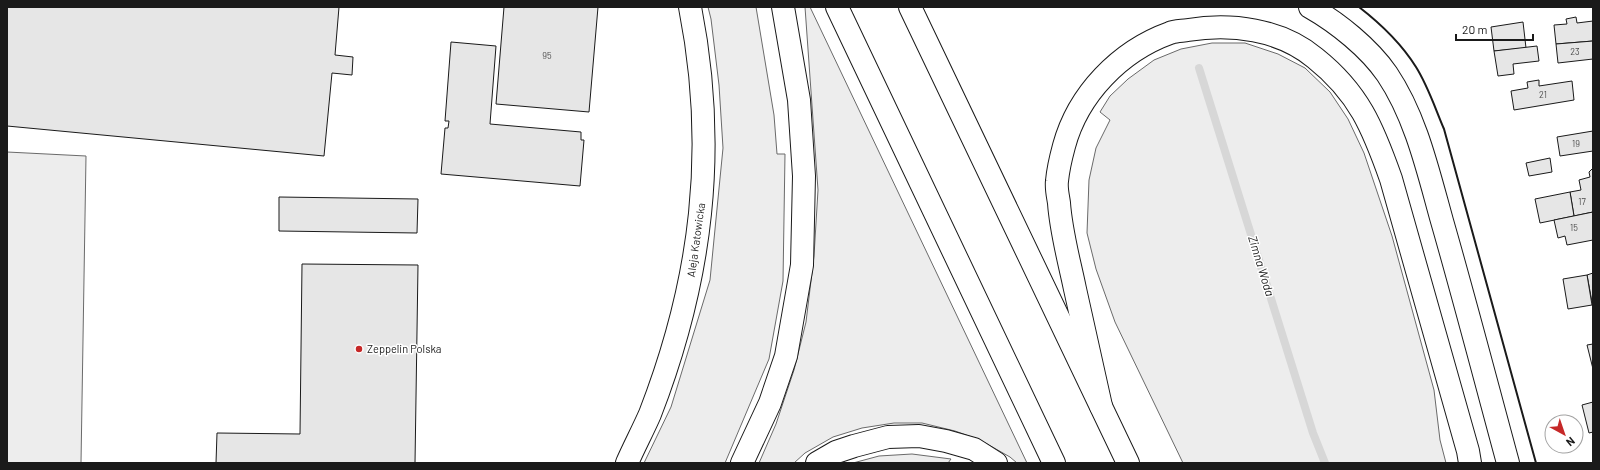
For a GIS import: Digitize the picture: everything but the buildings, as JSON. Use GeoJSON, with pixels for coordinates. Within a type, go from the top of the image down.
{"type":"FeatureCollection","features":[{"type":"Feature","properties":{"kind":"main road","name":"Aleja Katowicka"},"geometry":{"type":"LineString","coordinates":[[627,463],[649,415],[676,338],[697,247],[704,175],[704,134],[702,83],[690,7]]}},
{"type":"Feature","properties":{"kind":"main road"},"geometry":{"type":"LineString","coordinates":[[742,463],[770,403],[786,356],[802,265],[804,176],[799,100],[783,7]]}},
{"type":"Feature","properties":{"kind":"main road"},"geometry":{"type":"LineString","coordinates":[[837,7],[1054,463]]}},
{"type":"Feature","properties":{"kind":"main road"},"geometry":{"type":"LineString","coordinates":[[910,7],[1128,463]]}},
{"type":"Feature","properties":{"kind":"main road"},"geometry":{"type":"LineString","coordinates":[[1310,7],[1330,19],[1370,54],[1387,74],[1411,120],[1424,157],[1448,240],[1508,463]]}},
{"type":"Feature","properties":{"kind":"main road"},"geometry":{"type":"LineString","coordinates":[[1101,406],[1060,217],[1057,189],[1064,145],[1074,117],[1089,93],[1113,67],[1141,47],[1171,33],[1202,28],[1239,28],[1258,30],[1295,45],[1314,57],[1339,79],[1354,97],[1374,135],[1391,179],[1401,213],[1468,451],[1470,463]]}},
{"type":"Feature","properties":{"kind":"main road"},"geometry":{"type":"LineString","coordinates":[[817,463],[836,452],[861,444],[888,437],[919,436],[946,441],[974,449],[996,463]]}},
{"type":"Feature","properties":{"kind":"shaded area"},"geometry":{"type":"Polygon","coordinates":[[[708,7],[756,7],[774,115],[777,154],[785,154],[783,281],[769,359],[725,463],[644,463],[671,407],[710,280],[723,148],[719,85],[711,19],[708,7]]]}},
{"type":"Feature","properties":{"kind":"shaded area"},"geometry":{"type":"Polygon","coordinates":[[[805,7],[810,7],[1027,463],[1017,463],[1010,457],[980,440],[955,431],[922,423],[894,423],[862,428],[833,437],[805,453],[794,463],[759,463],[776,424],[794,370],[806,322],[814,256],[818,190],[805,7]]]}},
{"type":"Feature","properties":{"kind":"shaded area"},"geometry":{"type":"Polygon","coordinates":[[[1212,43],[1245,43],[1278,54],[1305,68],[1330,92],[1348,119],[1364,153],[1392,236],[1434,390],[1440,440],[1446,463],[1183,463],[1115,322],[1096,269],[1087,233],[1089,180],[1096,148],[1110,120],[1100,112],[1110,96],[1128,79],[1154,60],[1181,49],[1212,43]]]}},
{"type":"Feature","properties":{"kind":"shaded area"},"geometry":{"type":"Polygon","coordinates":[[[7,152],[86,156],[81,463],[7,463],[7,152]]]}},
{"type":"Feature","properties":{"kind":"shaded area"},"geometry":{"type":"Polygon","coordinates":[[[912,454],[951,459],[948,463],[853,463],[879,456],[912,454]]]}},
{"type":"Feature","properties":{"kind":"waterway","name":"Zimna Woda"},"geometry":{"type":"LineString","coordinates":[[1199,68],[1313,433],[1325,463]]}},
{"type":"Feature","properties":{"kind":"wall"},"geometry":{"type":"LineString","coordinates":[[1359,7],[1390,34],[1410,58],[1424,82],[1444,129],[1536,463]]}},
{"type":"Feature","properties":{"kind":"place","name":"Zeppelin Polska"},"geometry":{"type":"Point","coordinates":[359,349]}}]}
